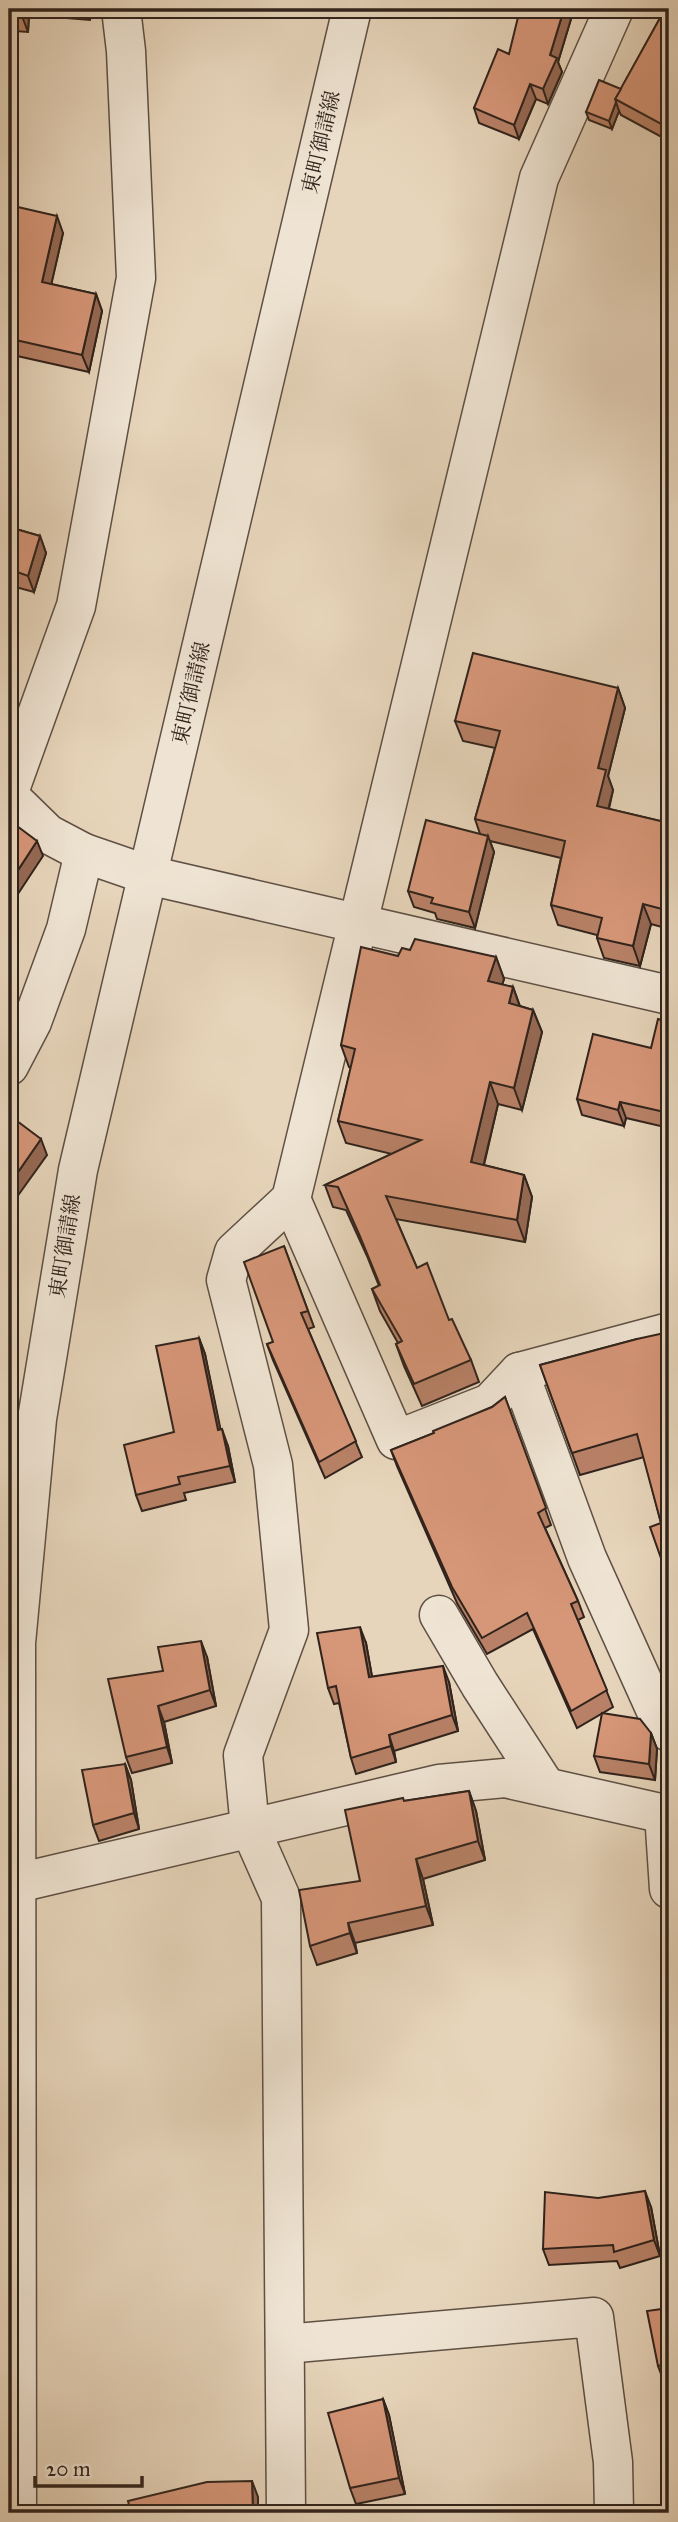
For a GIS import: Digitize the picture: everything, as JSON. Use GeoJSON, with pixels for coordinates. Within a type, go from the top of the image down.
{"type":"FeatureCollection","features":[{"type":"Feature","properties":{"kind":"street"},"geometry":{"type":"LineString","coordinates":[[121,9],[126,51],[136,278],[76,606],[9,794],[48,834],[84,853],[148,875],[669,995]]}},
{"type":"Feature","properties":{"kind":"street","name":"東町御請線"},"geometry":{"type":"LineString","coordinates":[[17,2513],[13,1884],[16,1643],[37,1419],[78,1170],[352,9]]}},
{"type":"Feature","properties":{"kind":"street"},"geometry":{"type":"LineString","coordinates":[[286,2513],[281,1898],[250,1828],[243,1755],[289,1630],[273,1465],[226,1280],[234,1252],[290,1199],[539,178],[614,9]]}},
{"type":"Feature","properties":{"kind":"street"},"geometry":{"type":"LineString","coordinates":[[9,1066],[32,1022],[66,929],[84,853]]}},
{"type":"Feature","properties":{"kind":"street"},"geometry":{"type":"LineString","coordinates":[[290,1199],[397,1440],[490,1403],[519,1372],[669,1332]]}},
{"type":"Feature","properties":{"kind":"street"},"geometry":{"type":"LineString","coordinates":[[519,1372],[587,1558],[657,1713],[669,1732]]}},
{"type":"Feature","properties":{"kind":"street"},"geometry":{"type":"LineString","coordinates":[[439,1615],[546,1787]]}},
{"type":"Feature","properties":{"kind":"street"},"geometry":{"type":"LineString","coordinates":[[13,1884],[439,1784],[505,1778],[666,1814],[669,1889]]}},
{"type":"Feature","properties":{"kind":"street"},"geometry":{"type":"LineString","coordinates":[[285,2344],[594,2317],[613,2462],[614,2513]]}},
{"type":"Feature","properties":{"kind":"building"},"geometry":{"type":"Polygon","coordinates":[[[9,9],[22,9],[22,16],[9,15],[9,9]]]}},
{"type":"Feature","properties":{"kind":"building"},"geometry":{"type":"Polygon","coordinates":[[[520,9],[564,9],[550,55],[557,58],[543,89],[530,84],[514,125],[474,108],[498,49],[509,54],[520,9]]]}},
{"type":"Feature","properties":{"kind":"building"},"geometry":{"type":"Polygon","coordinates":[[[665,9],[669,9],[669,114],[663,125],[615,99],[665,9]]]}},
{"type":"Feature","properties":{"kind":"building"},"geometry":{"type":"Polygon","coordinates":[[[599,80],[621,89],[615,99],[609,121],[586,112],[599,80]]]}},
{"type":"Feature","properties":{"kind":"building"},"geometry":{"type":"Polygon","coordinates":[[[9,205],[57,216],[42,282],[96,294],[82,355],[11,339],[9,345],[9,205]]]}},
{"type":"Feature","properties":{"kind":"building"},"geometry":{"type":"Polygon","coordinates":[[[9,527],[40,536],[28,576],[9,569],[9,527]]]}},
{"type":"Feature","properties":{"kind":"building"},"geometry":{"type":"Polygon","coordinates":[[[473,653],[618,688],[598,768],[606,770],[597,806],[669,823],[669,879],[662,909],[643,904],[633,946],[597,938],[602,918],[551,905],[565,841],[475,819],[500,731],[455,721],[473,653]]]}},
{"type":"Feature","properties":{"kind":"building"},"geometry":{"type":"Polygon","coordinates":[[[9,820],[37,841],[9,884],[9,820]]]}},
{"type":"Feature","properties":{"kind":"building"},"geometry":{"type":"Polygon","coordinates":[[[426,820],[488,836],[469,912],[431,903],[433,898],[408,891],[426,820]]]}},
{"type":"Feature","properties":{"kind":"building"},"geometry":{"type":"Polygon","coordinates":[[[415,939],[496,957],[488,981],[513,987],[509,1003],[533,1010],[514,1088],[490,1082],[471,1162],[524,1175],[517,1220],[386,1196],[417,1268],[427,1263],[449,1320],[452,1319],[471,1360],[414,1384],[396,1344],[402,1341],[372,1289],[380,1285],[338,1187],[325,1185],[421,1140],[338,1121],[355,1049],[341,1045],[361,947],[398,956],[402,948],[410,950],[415,939]]]}},
{"type":"Feature","properties":{"kind":"building"},"geometry":{"type":"Polygon","coordinates":[[[658,1019],[669,1022],[669,1113],[620,1102],[618,1110],[577,1099],[593,1034],[651,1048],[658,1019]]]}},
{"type":"Feature","properties":{"kind":"building"},"geometry":{"type":"Polygon","coordinates":[[[9,1115],[41,1139],[9,1185],[9,1115]]]}},
{"type":"Feature","properties":{"kind":"building"},"geometry":{"type":"Polygon","coordinates":[[[284,1246],[308,1311],[301,1313],[356,1441],[319,1462],[267,1344],[273,1342],[244,1262],[284,1246]]]}},
{"type":"Feature","properties":{"kind":"building"},"geometry":{"type":"Polygon","coordinates":[[[669,1332],[669,1581],[650,1527],[661,1523],[637,1434],[572,1453],[540,1365],[669,1332]]]}},
{"type":"Feature","properties":{"kind":"building"},"geometry":{"type":"Polygon","coordinates":[[[199,1338],[218,1430],[222,1429],[230,1466],[178,1477],[180,1484],[136,1495],[124,1445],[174,1432],[156,1346],[199,1338]]]}},
{"type":"Feature","properties":{"kind":"building"},"geometry":{"type":"Polygon","coordinates":[[[505,1397],[546,1508],[538,1513],[578,1601],[571,1604],[607,1690],[571,1711],[527,1613],[482,1638],[452,1587],[391,1450],[492,1407],[505,1397]]]}},
{"type":"Feature","properties":{"kind":"building"},"geometry":{"type":"Polygon","coordinates":[[[360,1627],[369,1677],[443,1666],[452,1715],[389,1735],[391,1746],[351,1758],[336,1686],[328,1688],[317,1633],[360,1627]]]}},
{"type":"Feature","properties":{"kind":"building"},"geometry":{"type":"Polygon","coordinates":[[[201,1641],[210,1690],[158,1706],[167,1747],[126,1757],[108,1679],[163,1671],[158,1647],[201,1641]]]}},
{"type":"Feature","properties":{"kind":"building"},"geometry":{"type":"Polygon","coordinates":[[[602,1713],[640,1719],[651,1733],[649,1764],[594,1756],[602,1713]]]}},
{"type":"Feature","properties":{"kind":"building"},"geometry":{"type":"Polygon","coordinates":[[[125,1764],[134,1813],[93,1825],[82,1770],[125,1764]]]}},
{"type":"Feature","properties":{"kind":"building"},"geometry":{"type":"Polygon","coordinates":[[[469,1791],[478,1841],[416,1859],[426,1906],[348,1923],[350,1933],[310,1946],[299,1890],[360,1881],[345,1810],[403,1798],[404,1801],[469,1791]]]}},
{"type":"Feature","properties":{"kind":"building"},"geometry":{"type":"Polygon","coordinates":[[[645,2191],[654,2240],[614,2252],[613,2245],[543,2249],[545,2192],[598,2198],[645,2191]]]}},
{"type":"Feature","properties":{"kind":"building"},"geometry":{"type":"Polygon","coordinates":[[[669,2308],[669,2363],[658,2366],[647,2311],[669,2308]]]}},
{"type":"Feature","properties":{"kind":"building"},"geometry":{"type":"Polygon","coordinates":[[[383,2399],[399,2478],[350,2488],[328,2413],[383,2399]]]}},
{"type":"Feature","properties":{"kind":"building"},"geometry":{"type":"Polygon","coordinates":[[[252,2481],[253,2513],[131,2513],[128,2501],[207,2482],[252,2481]]]}},
{"type":"Feature","properties":{"kind":"building"},"geometry":{"type":"Polygon","coordinates":[[[352,2509],[353,2513],[327,2513],[352,2509]]]}}]}
